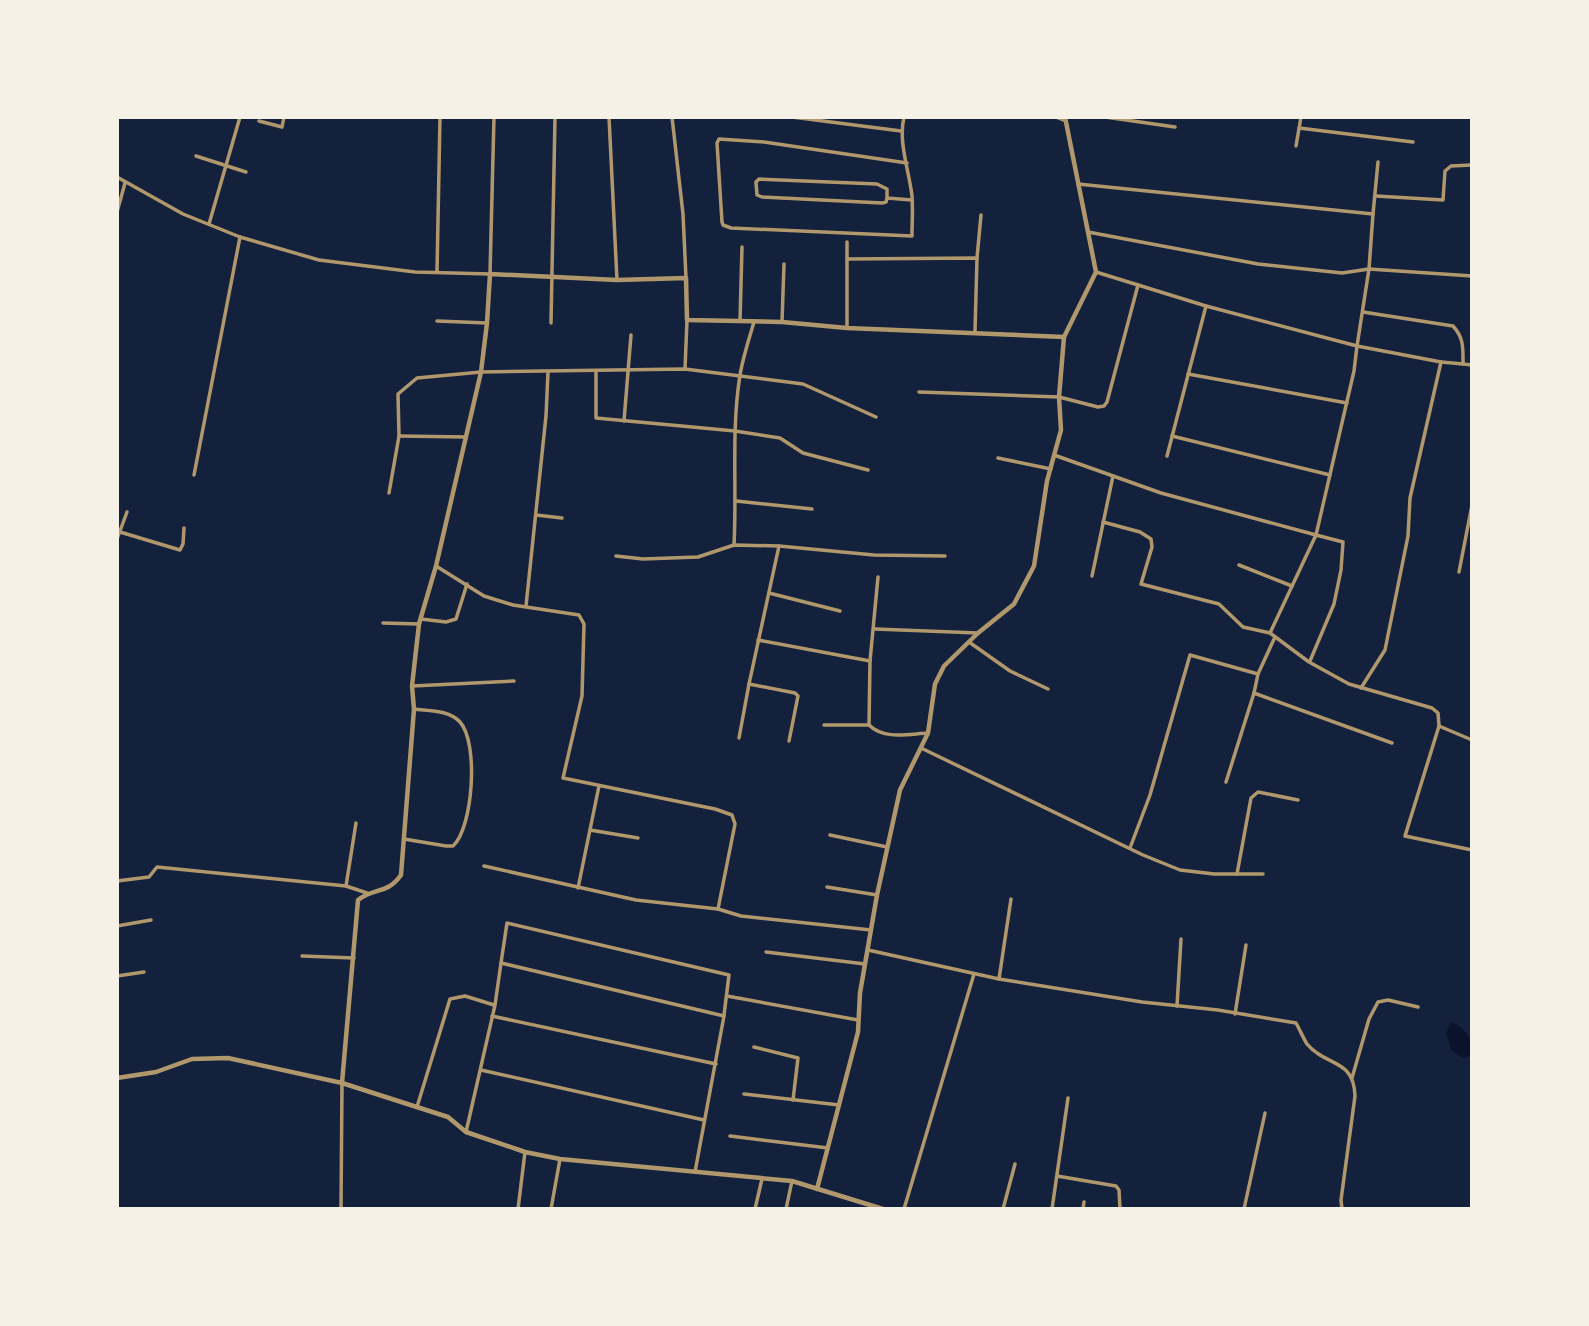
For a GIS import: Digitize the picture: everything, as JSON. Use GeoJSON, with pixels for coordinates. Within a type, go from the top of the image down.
{"type":"FeatureCollection","features":[{"type":"Feature","properties":{"kind":"street"},"geometry":{"type":"LineString","coordinates":[[209,224],[240,117]]}},
{"type":"Feature","properties":{"kind":"street"},"geometry":{"type":"LineString","coordinates":[[259,121],[282,127],[284,117]]}},
{"type":"Feature","properties":{"kind":"street"},"geometry":{"type":"LineString","coordinates":[[437,272],[440,117]]}},
{"type":"Feature","properties":{"kind":"street"},"geometry":{"type":"LineString","coordinates":[[117,881],[149,877],[157,867],[346,886],[367,893],[383,891],[394,885],[401,875],[414,709],[412,686],[420,622],[436,566],[481,372],[490,274],[494,117]]}},
{"type":"Feature","properties":{"kind":"street"},"geometry":{"type":"LineString","coordinates":[[551,323],[555,117]]}},
{"type":"Feature","properties":{"kind":"street"},"geometry":{"type":"LineString","coordinates":[[609,117],[617,280]]}},
{"type":"Feature","properties":{"kind":"street"},"geometry":{"type":"LineString","coordinates":[[672,117],[683,214],[687,320],[685,369]]}},
{"type":"Feature","properties":{"kind":"street"},"geometry":{"type":"LineString","coordinates":[[792,117],[901,131]]}},
{"type":"Feature","properties":{"kind":"street"},"geometry":{"type":"LineString","coordinates":[[904,117],[901,131],[907,163],[912,200],[912,236],[731,228],[722,222],[717,143],[723,138],[907,163]]}},
{"type":"Feature","properties":{"kind":"street"},"geometry":{"type":"LineString","coordinates":[[817,1189],[858,1032],[867,949],[900,790],[928,733],[935,684],[944,666],[978,633],[1014,604],[1034,566],[1051,468],[1061,430],[1059,397],[1063,337],[1096,272],[1065,119],[1057,117]]}},
{"type":"Feature","properties":{"kind":"street"},"geometry":{"type":"LineString","coordinates":[[1105,117],[1175,127]]}},
{"type":"Feature","properties":{"kind":"street"},"geometry":{"type":"LineString","coordinates":[[1296,146],[1301,117]]}},
{"type":"Feature","properties":{"kind":"street"},"geometry":{"type":"LineString","coordinates":[[1299,128],[1413,142]]}},
{"type":"Feature","properties":{"kind":"street"},"geometry":{"type":"LineString","coordinates":[[196,156],[246,172]]}},
{"type":"Feature","properties":{"kind":"street"},"geometry":{"type":"LineString","coordinates":[[1270,634],[1316,535],[1347,403],[1369,269],[1378,162]]}},
{"type":"Feature","properties":{"kind":"street"},"geometry":{"type":"LineString","coordinates":[[1376,196],[1443,200],[1445,171],[1451,166],[1472,166]]}},
{"type":"Feature","properties":{"kind":"street"},"geometry":{"type":"LineString","coordinates":[[117,177],[183,214],[240,237],[319,260],[362,267],[552,278],[686,278]]}},
{"type":"Feature","properties":{"kind":"street"},"geometry":{"type":"LineString","coordinates":[[759,179],[877,184],[887,189],[887,198],[886,202],[882,203],[762,197],[757,195],[756,183],[759,179]]}},
{"type":"Feature","properties":{"kind":"street"},"geometry":{"type":"LineString","coordinates":[[117,212],[125,183]]}},
{"type":"Feature","properties":{"kind":"street"},"geometry":{"type":"LineString","coordinates":[[1078,184],[1373,214]]}},
{"type":"Feature","properties":{"kind":"street"},"geometry":{"type":"LineString","coordinates":[[887,198],[912,200]]}},
{"type":"Feature","properties":{"kind":"street"},"geometry":{"type":"LineString","coordinates":[[975,331],[981,215]]}},
{"type":"Feature","properties":{"kind":"street"},"geometry":{"type":"LineString","coordinates":[[1088,232],[1258,264],[1342,273],[1369,269],[1472,276]]}},
{"type":"Feature","properties":{"kind":"street"},"geometry":{"type":"LineString","coordinates":[[194,475],[240,237]]}},
{"type":"Feature","properties":{"kind":"street"},"geometry":{"type":"LineString","coordinates":[[847,242],[847,328]]}},
{"type":"Feature","properties":{"kind":"street"},"geometry":{"type":"LineString","coordinates":[[740,321],[741,247]]}},
{"type":"Feature","properties":{"kind":"street"},"geometry":{"type":"LineString","coordinates":[[847,259],[977,258]]}},
{"type":"Feature","properties":{"kind":"street"},"geometry":{"type":"LineString","coordinates":[[782,322],[784,264]]}},
{"type":"Feature","properties":{"kind":"street"},"geometry":{"type":"LineString","coordinates":[[1096,272],[1206,306],[1357,346],[1472,365]]}},
{"type":"Feature","properties":{"kind":"street"},"geometry":{"type":"LineString","coordinates":[[919,392],[1059,397],[1098,407],[1104,406],[1138,285]]}},
{"type":"Feature","properties":{"kind":"street"},"geometry":{"type":"LineString","coordinates":[[1167,456],[1206,306]]}},
{"type":"Feature","properties":{"kind":"street"},"geometry":{"type":"LineString","coordinates":[[1363,312],[1453,326],[1460,334],[1463,345],[1463,364]]}},
{"type":"Feature","properties":{"kind":"street"},"geometry":{"type":"LineString","coordinates":[[687,320],[782,322],[847,328],[975,331],[1063,337]]}},
{"type":"Feature","properties":{"kind":"street"},"geometry":{"type":"LineString","coordinates":[[438,321],[487,323]]}},
{"type":"Feature","properties":{"kind":"street"},"geometry":{"type":"LineString","coordinates":[[734,545],[735,431],[740,375],[754,321]]}},
{"type":"Feature","properties":{"kind":"street"},"geometry":{"type":"LineString","coordinates":[[624,421],[631,335]]}},
{"type":"Feature","properties":{"kind":"street"},"geometry":{"type":"LineString","coordinates":[[1361,688],[1385,650],[1408,536],[1410,498],[1441,362]]}},
{"type":"Feature","properties":{"kind":"street"},"geometry":{"type":"LineString","coordinates":[[390,493],[399,436],[398,394],[417,378],[481,372],[685,369],[803,384],[876,417]]}},
{"type":"Feature","properties":{"kind":"street"},"geometry":{"type":"LineString","coordinates":[[596,371],[596,418],[780,438],[803,453],[868,470]]}},
{"type":"Feature","properties":{"kind":"street"},"geometry":{"type":"LineString","coordinates":[[526,606],[547,416],[548,373]]}},
{"type":"Feature","properties":{"kind":"street"},"geometry":{"type":"LineString","coordinates":[[1188,374],[1347,403]]}},
{"type":"Feature","properties":{"kind":"street"},"geometry":{"type":"LineString","coordinates":[[399,436],[466,437]]}},
{"type":"Feature","properties":{"kind":"street"},"geometry":{"type":"LineString","coordinates":[[1172,436],[1330,475]]}},
{"type":"Feature","properties":{"kind":"street"},"geometry":{"type":"LineString","coordinates":[[1054,455],[1161,493],[1343,542],[1334,604],[1310,662]]}},
{"type":"Feature","properties":{"kind":"street"},"geometry":{"type":"LineString","coordinates":[[998,458],[1051,468]]}},
{"type":"Feature","properties":{"kind":"street"},"geometry":{"type":"LineString","coordinates":[[1092,576],[1113,476]]}},
{"type":"Feature","properties":{"kind":"street"},"geometry":{"type":"LineString","coordinates":[[736,501],[812,509]]}},
{"type":"Feature","properties":{"kind":"street"},"geometry":{"type":"LineString","coordinates":[[1459,572],[1472,505]]}},
{"type":"Feature","properties":{"kind":"street"},"geometry":{"type":"LineString","coordinates":[[117,539],[127,512]]}},
{"type":"Feature","properties":{"kind":"street"},"geometry":{"type":"LineString","coordinates":[[536,515],[562,518]]}},
{"type":"Feature","properties":{"kind":"street"},"geometry":{"type":"LineString","coordinates":[[1103,522],[1140,532],[1152,539],[1141,584],[1219,604],[1243,627],[1270,634],[1310,662],[1349,684],[1432,708],[1438,713],[1439,726],[1405,836],[1472,850]]}},
{"type":"Feature","properties":{"kind":"street"},"geometry":{"type":"LineString","coordinates":[[120,532],[180,550],[184,528]]}},
{"type":"Feature","properties":{"kind":"street"},"geometry":{"type":"LineString","coordinates":[[616,556],[643,559],[698,556],[734,545],[865,554],[945,556]]}},
{"type":"Feature","properties":{"kind":"street"},"geometry":{"type":"LineString","coordinates":[[739,738],[779,546]]}},
{"type":"Feature","properties":{"kind":"street"},"geometry":{"type":"LineString","coordinates":[[1239,565],[1292,586]]}},
{"type":"Feature","properties":{"kind":"street"},"geometry":{"type":"LineString","coordinates":[[436,566],[484,596],[579,615],[584,624],[582,695],[563,778],[715,809],[732,815],[735,824],[718,909]]}},
{"type":"Feature","properties":{"kind":"street"},"geometry":{"type":"LineString","coordinates":[[869,725],[870,661],[878,577]]}},
{"type":"Feature","properties":{"kind":"street"},"geometry":{"type":"LineString","coordinates":[[383,622],[446,622],[456,619],[467,583]]}},
{"type":"Feature","properties":{"kind":"street"},"geometry":{"type":"LineString","coordinates":[[769,593],[840,611]]}},
{"type":"Feature","properties":{"kind":"street"},"geometry":{"type":"LineString","coordinates":[[875,629],[978,633]]}},
{"type":"Feature","properties":{"kind":"street"},"geometry":{"type":"LineString","coordinates":[[1226,782],[1258,674],[1275,637]]}},
{"type":"Feature","properties":{"kind":"street"},"geometry":{"type":"LineString","coordinates":[[758,640],[870,661]]}},
{"type":"Feature","properties":{"kind":"street"},"geometry":{"type":"LineString","coordinates":[[969,642],[1010,671],[1048,689]]}},
{"type":"Feature","properties":{"kind":"street"},"geometry":{"type":"LineString","coordinates":[[1130,848],[1150,795],[1190,655],[1258,674]]}},
{"type":"Feature","properties":{"kind":"street"},"geometry":{"type":"LineString","coordinates":[[412,686],[514,681]]}},
{"type":"Feature","properties":{"kind":"street"},"geometry":{"type":"LineString","coordinates":[[749,684],[795,693],[798,696],[789,741]]}},
{"type":"Feature","properties":{"kind":"street"},"geometry":{"type":"LineString","coordinates":[[1254,693],[1392,743]]}},
{"type":"Feature","properties":{"kind":"street"},"geometry":{"type":"LineString","coordinates":[[404,839],[446,846],[457,843],[462,834],[471,769],[470,743],[459,720],[441,712],[414,709]]}},
{"type":"Feature","properties":{"kind":"street"},"geometry":{"type":"LineString","coordinates":[[824,724],[869,725],[887,735],[928,733]]}},
{"type":"Feature","properties":{"kind":"street"},"geometry":{"type":"LineString","coordinates":[[1439,726],[1472,740]]}},
{"type":"Feature","properties":{"kind":"street"},"geometry":{"type":"LineString","coordinates":[[921,748],[1180,870],[1263,874]]}},
{"type":"Feature","properties":{"kind":"street"},"geometry":{"type":"LineString","coordinates":[[578,888],[599,786]]}},
{"type":"Feature","properties":{"kind":"street"},"geometry":{"type":"LineString","coordinates":[[1237,874],[1251,798],[1258,792],[1298,800]]}},
{"type":"Feature","properties":{"kind":"street"},"geometry":{"type":"LineString","coordinates":[[346,886],[356,823]]}},
{"type":"Feature","properties":{"kind":"street"},"geometry":{"type":"LineString","coordinates":[[590,830],[638,838]]}},
{"type":"Feature","properties":{"kind":"street"},"geometry":{"type":"LineString","coordinates":[[830,835],[887,847]]}},
{"type":"Feature","properties":{"kind":"street"},"geometry":{"type":"LineString","coordinates":[[484,866],[636,900],[718,909],[741,916],[871,930]]}},
{"type":"Feature","properties":{"kind":"street"},"geometry":{"type":"LineString","coordinates":[[827,887],[877,895]]}},
{"type":"Feature","properties":{"kind":"street"},"geometry":{"type":"LineString","coordinates":[[343,1208],[342,1083],[358,900],[367,893]]}},
{"type":"Feature","properties":{"kind":"street"},"geometry":{"type":"LineString","coordinates":[[999,979],[1011,900]]}},
{"type":"Feature","properties":{"kind":"street"},"geometry":{"type":"LineString","coordinates":[[117,926],[151,920]]}},
{"type":"Feature","properties":{"kind":"street"},"geometry":{"type":"LineString","coordinates":[[466,1132],[495,1005],[507,923],[729,975],[716,1064],[695,1172]]}},
{"type":"Feature","properties":{"kind":"street"},"geometry":{"type":"LineString","coordinates":[[1177,1006],[1181,939]]}},
{"type":"Feature","properties":{"kind":"street"},"geometry":{"type":"LineString","coordinates":[[1235,1014],[1246,945]]}},
{"type":"Feature","properties":{"kind":"street"},"geometry":{"type":"LineString","coordinates":[[867,949],[999,979],[1297,1023],[1308,1044],[1321,1055],[1339,1064],[1355,1081],[1342,1209]]}},
{"type":"Feature","properties":{"kind":"street"},"geometry":{"type":"LineString","coordinates":[[766,953],[865,964]]}},
{"type":"Feature","properties":{"kind":"street"},"geometry":{"type":"LineString","coordinates":[[302,956],[354,958]]}},
{"type":"Feature","properties":{"kind":"street"},"geometry":{"type":"LineString","coordinates":[[501,963],[724,1016]]}},
{"type":"Feature","properties":{"kind":"street"},"geometry":{"type":"LineString","coordinates":[[117,976],[144,972]]}},
{"type":"Feature","properties":{"kind":"street"},"geometry":{"type":"LineString","coordinates":[[904,1209],[974,974]]}},
{"type":"Feature","properties":{"kind":"street"},"geometry":{"type":"LineString","coordinates":[[417,1107],[450,999],[465,996],[495,1005]]}},
{"type":"Feature","properties":{"kind":"street"},"geometry":{"type":"LineString","coordinates":[[727,996],[858,1020]]}},
{"type":"Feature","properties":{"kind":"street"},"geometry":{"type":"LineString","coordinates":[[1352,1078],[1369,1019],[1378,1002],[1388,1000],[1418,1007]]}},
{"type":"Feature","properties":{"kind":"street"},"geometry":{"type":"LineString","coordinates":[[492,1016],[716,1064]]}},
{"type":"Feature","properties":{"kind":"street"},"geometry":{"type":"LineString","coordinates":[[754,1047],[798,1058],[793,1100]]}},
{"type":"Feature","properties":{"kind":"street"},"geometry":{"type":"LineString","coordinates":[[117,1078],[156,1072],[192,1059],[210,1057],[256,1064],[342,1083],[448,1117],[466,1132],[525,1152],[560,1158],[792,1181],[883,1209]]}},
{"type":"Feature","properties":{"kind":"street"},"geometry":{"type":"LineString","coordinates":[[481,1070],[704,1119]]}},
{"type":"Feature","properties":{"kind":"street"},"geometry":{"type":"LineString","coordinates":[[744,1094],[839,1105]]}},
{"type":"Feature","properties":{"kind":"street"},"geometry":{"type":"LineString","coordinates":[[1052,1209],[1068,1098]]}},
{"type":"Feature","properties":{"kind":"street"},"geometry":{"type":"LineString","coordinates":[[1244,1209],[1265,1113]]}},
{"type":"Feature","properties":{"kind":"street"},"geometry":{"type":"LineString","coordinates":[[730,1136],[828,1148]]}},
{"type":"Feature","properties":{"kind":"street"},"geometry":{"type":"LineString","coordinates":[[518,1209],[525,1152]]}},
{"type":"Feature","properties":{"kind":"street"},"geometry":{"type":"LineString","coordinates":[[551,1209],[560,1158]]}},
{"type":"Feature","properties":{"kind":"street"},"geometry":{"type":"LineString","coordinates":[[1003,1209],[1015,1164]]}},
{"type":"Feature","properties":{"kind":"street"},"geometry":{"type":"LineString","coordinates":[[1057,1176],[1116,1186],[1119,1189],[1120,1209]]}},
{"type":"Feature","properties":{"kind":"street"},"geometry":{"type":"LineString","coordinates":[[755,1209],[762,1179]]}},
{"type":"Feature","properties":{"kind":"street"},"geometry":{"type":"LineString","coordinates":[[786,1209],[792,1181]]}},
{"type":"Feature","properties":{"kind":"street"},"geometry":{"type":"LineString","coordinates":[[1083,1209],[1084,1202]]}},
{"type":"Feature","properties":{"kind":"water"},"geometry":{"type":"Polygon","coordinates":[[[1451,1022],[1468,1035],[1472,1055],[1463,1058],[1451,1050],[1446,1032],[1451,1022]]]}}]}
